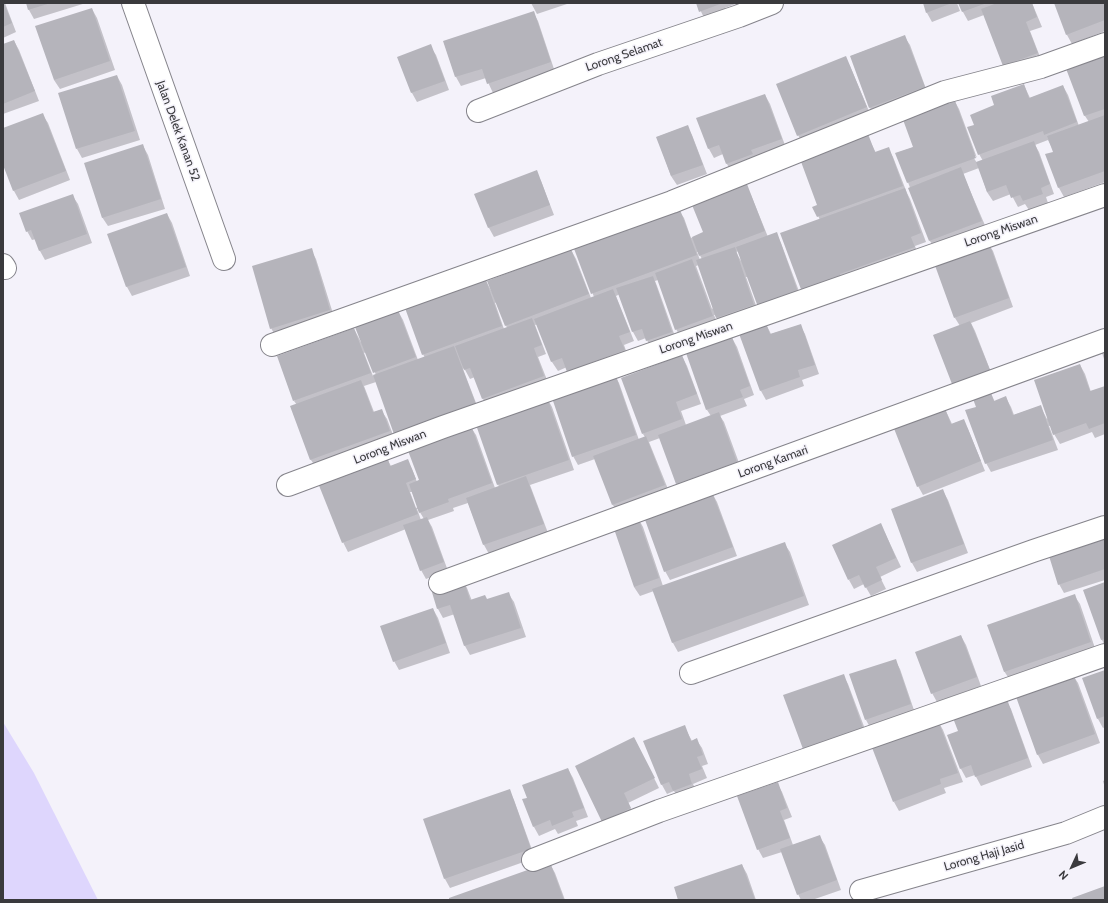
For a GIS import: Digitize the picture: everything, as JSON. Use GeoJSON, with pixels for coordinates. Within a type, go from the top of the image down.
{"type":"FeatureCollection","features":[{"type":"Feature","properties":{"kind":"street","name":"Jalan Delek Kanan 52"},"geometry":{"type":"LineString","coordinates":[[133,3],[224,259]]}},
{"type":"Feature","properties":{"kind":"street","name":"Lorong Selamat"},"geometry":{"type":"LineString","coordinates":[[478,111],[598,64],[739,16],[772,3]]}},
{"type":"Feature","properties":{"kind":"street"},"geometry":{"type":"LineString","coordinates":[[272,345],[672,202],[945,92],[1040,67],[1105,44]]}},
{"type":"Feature","properties":{"kind":"street","name":"Lorong Miswan"},"geometry":{"type":"LineString","coordinates":[[288,485],[443,427],[1105,195]]}},
{"type":"Feature","properties":{"kind":"street","name":"Lorong Kamari"},"geometry":{"type":"LineString","coordinates":[[440,583],[1105,340]]}},
{"type":"Feature","properties":{"kind":"street"},"geometry":{"type":"LineString","coordinates":[[692,673],[1033,551],[1105,527]]}},
{"type":"Feature","properties":{"kind":"street"},"geometry":{"type":"LineString","coordinates":[[533,860],[659,811],[1105,655]]}},
{"type":"Feature","properties":{"kind":"street","name":"Lorong Haji Jasid"},"geometry":{"type":"LineString","coordinates":[[861,891],[1066,833],[1105,817]]}},
{"type":"Feature","properties":{"kind":"shaded area"},"geometry":{"type":"Polygon","coordinates":[[[3,722],[34,773],[98,900],[3,900],[3,722]]]}},
{"type":"Feature","properties":{"kind":"building"},"geometry":{"type":"Polygon","coordinates":[[[3,3],[12,23],[3,27],[3,3]]]}},
{"type":"Feature","properties":{"kind":"building"},"geometry":{"type":"Polygon","coordinates":[[[26,3],[51,3],[28,10],[26,3]]]}},
{"type":"Feature","properties":{"kind":"building"},"geometry":{"type":"Polygon","coordinates":[[[696,3],[723,3],[699,12],[696,3]]]}},
{"type":"Feature","properties":{"kind":"building"},"geometry":{"type":"Polygon","coordinates":[[[923,3],[952,3],[926,13],[923,3]]]}},
{"type":"Feature","properties":{"kind":"building"},"geometry":{"type":"Polygon","coordinates":[[[958,3],[987,3],[962,12],[958,3]]]}},
{"type":"Feature","properties":{"kind":"building"},"geometry":{"type":"Polygon","coordinates":[[[997,3],[1032,3],[1037,17],[1026,22],[1038,53],[1003,66],[981,9],[997,3]]]}},
{"type":"Feature","properties":{"kind":"building"},"geometry":{"type":"Polygon","coordinates":[[[1054,3],[1105,3],[1105,20],[1066,35],[1054,3]]]}},
{"type":"Feature","properties":{"kind":"building"},"geometry":{"type":"Polygon","coordinates":[[[92,8],[110,61],[54,80],[35,26],[92,8]]]}},
{"type":"Feature","properties":{"kind":"building"},"geometry":{"type":"Polygon","coordinates":[[[534,11],[551,62],[487,84],[482,69],[455,77],[443,41],[534,11]]]}},
{"type":"Feature","properties":{"kind":"building"},"geometry":{"type":"Polygon","coordinates":[[[905,35],[925,87],[869,108],[850,56],[905,35]]]}},
{"type":"Feature","properties":{"kind":"building"},"geometry":{"type":"Polygon","coordinates":[[[14,40],[35,91],[3,104],[3,44],[14,40]]]}},
{"type":"Feature","properties":{"kind":"building"},"geometry":{"type":"Polygon","coordinates":[[[431,44],[445,81],[411,93],[397,57],[431,44]]]}},
{"type":"Feature","properties":{"kind":"building"},"geometry":{"type":"Polygon","coordinates":[[[1105,52],[1105,109],[1084,116],[1065,66],[1105,52]]]}},
{"type":"Feature","properties":{"kind":"building"},"geometry":{"type":"Polygon","coordinates":[[[846,56],[867,107],[797,136],[776,84],[846,56]]]}},
{"type":"Feature","properties":{"kind":"building"},"geometry":{"type":"Polygon","coordinates":[[[117,75],[135,131],[76,149],[58,93],[117,75]]]}},
{"type":"Feature","properties":{"kind":"building"},"geometry":{"type":"Polygon","coordinates":[[[1024,84],[1029,98],[1063,85],[1077,122],[1044,135],[1043,131],[978,155],[967,127],[974,125],[970,115],[994,105],[991,96],[1024,84]]]}},
{"type":"Feature","properties":{"kind":"building"},"geometry":{"type":"Polygon","coordinates":[[[765,94],[782,139],[751,150],[753,154],[726,164],[719,145],[708,149],[696,118],[765,94]]]}},
{"type":"Feature","properties":{"kind":"building"},"geometry":{"type":"Polygon","coordinates":[[[954,98],[976,158],[907,183],[895,153],[913,147],[902,117],[954,98]]]}},
{"type":"Feature","properties":{"kind":"building"},"geometry":{"type":"Polygon","coordinates":[[[43,113],[66,171],[13,191],[3,165],[3,128],[43,113]]]}},
{"type":"Feature","properties":{"kind":"building"},"geometry":{"type":"Polygon","coordinates":[[[1105,115],[1105,171],[1058,188],[1045,154],[1053,152],[1047,136],[1105,115]]]}},
{"type":"Feature","properties":{"kind":"building"},"geometry":{"type":"Polygon","coordinates":[[[688,125],[703,165],[671,176],[656,137],[688,125]]]}},
{"type":"Feature","properties":{"kind":"building"},"geometry":{"type":"Polygon","coordinates":[[[868,134],[875,152],[889,147],[903,186],[817,217],[812,207],[817,205],[800,159],[868,134]]]}},
{"type":"Feature","properties":{"kind":"building"},"geometry":{"type":"Polygon","coordinates":[[[1034,141],[1050,184],[1041,188],[1043,194],[1023,201],[1020,195],[1011,198],[1006,185],[987,192],[976,162],[1034,141]]]}},
{"type":"Feature","properties":{"kind":"building"},"geometry":{"type":"Polygon","coordinates":[[[143,144],[161,199],[102,218],[84,163],[143,144]]]}},
{"type":"Feature","properties":{"kind":"building"},"geometry":{"type":"Polygon","coordinates":[[[961,167],[982,221],[929,241],[908,188],[961,167]]]}},
{"type":"Feature","properties":{"kind":"building"},"geometry":{"type":"Polygon","coordinates":[[[537,170],[550,205],[488,228],[474,194],[537,170]]]}},
{"type":"Feature","properties":{"kind":"building"},"geometry":{"type":"Polygon","coordinates":[[[747,184],[765,231],[699,256],[692,237],[703,232],[692,205],[747,184]]]}},
{"type":"Feature","properties":{"kind":"building"},"geometry":{"type":"Polygon","coordinates":[[[905,188],[921,233],[911,237],[915,247],[840,274],[841,278],[802,292],[780,233],[905,188]]]}},
{"type":"Feature","properties":{"kind":"building"},"geometry":{"type":"Polygon","coordinates":[[[73,194],[87,234],[39,251],[31,230],[26,232],[19,213],[73,194]]]}},
{"type":"Feature","properties":{"kind":"building"},"geometry":{"type":"Polygon","coordinates":[[[679,207],[697,255],[591,294],[573,246],[679,207]]]}},
{"type":"Feature","properties":{"kind":"building"},"geometry":{"type":"Polygon","coordinates":[[[167,213],[186,267],[126,287],[107,234],[167,213]]]}},
{"type":"Feature","properties":{"kind":"building"},"geometry":{"type":"Polygon","coordinates":[[[777,232],[798,292],[758,307],[736,247],[777,232]]]}},
{"type":"Feature","properties":{"kind":"building"},"geometry":{"type":"Polygon","coordinates":[[[988,240],[1009,298],[954,318],[933,260],[988,240]]]}},
{"type":"Feature","properties":{"kind":"building"},"geometry":{"type":"Polygon","coordinates":[[[735,247],[754,305],[716,318],[696,260],[735,247]]]}},
{"type":"Feature","properties":{"kind":"building"},"geometry":{"type":"Polygon","coordinates":[[[312,248],[330,310],[270,329],[252,266],[312,248]]]}},
{"type":"Feature","properties":{"kind":"building"},"geometry":{"type":"Polygon","coordinates":[[[571,249],[589,294],[505,326],[487,281],[571,249]]]}},
{"type":"Feature","properties":{"kind":"building"},"geometry":{"type":"Polygon","coordinates":[[[692,259],[713,316],[675,330],[655,273],[692,259]]]}},
{"type":"Feature","properties":{"kind":"building"},"geometry":{"type":"Polygon","coordinates":[[[653,276],[672,332],[646,341],[642,329],[632,332],[616,288],[653,276]]]}},
{"type":"Feature","properties":{"kind":"building"},"geometry":{"type":"Polygon","coordinates":[[[486,280],[502,326],[422,355],[405,308],[486,280]]]}},
{"type":"Feature","properties":{"kind":"building"},"geometry":{"type":"Polygon","coordinates":[[[613,289],[630,332],[619,336],[625,350],[567,372],[562,358],[551,362],[534,319],[613,289]]]}},
{"type":"Feature","properties":{"kind":"building"},"geometry":{"type":"Polygon","coordinates":[[[398,310],[416,357],[373,373],[355,327],[398,310]]]}},
{"type":"Feature","properties":{"kind":"building"},"geometry":{"type":"Polygon","coordinates":[[[532,318],[542,345],[534,348],[544,376],[482,399],[470,368],[464,370],[455,346],[532,318]]]}},
{"type":"Feature","properties":{"kind":"building"},"geometry":{"type":"Polygon","coordinates":[[[765,321],[770,334],[801,324],[815,365],[798,370],[800,377],[760,391],[738,331],[765,321]]]}},
{"type":"Feature","properties":{"kind":"building"},"geometry":{"type":"Polygon","coordinates":[[[970,321],[990,370],[952,384],[933,335],[970,321]]]}},
{"type":"Feature","properties":{"kind":"building"},"geometry":{"type":"Polygon","coordinates":[[[354,328],[371,373],[293,401],[277,356],[354,328]]]}},
{"type":"Feature","properties":{"kind":"building"},"geometry":{"type":"Polygon","coordinates":[[[732,337],[750,386],[740,390],[743,397],[706,410],[686,353],[732,337]]]}},
{"type":"Feature","properties":{"kind":"building"},"geometry":{"type":"Polygon","coordinates":[[[454,346],[477,407],[395,437],[373,375],[454,346]]]}},
{"type":"Feature","properties":{"kind":"building"},"geometry":{"type":"Polygon","coordinates":[[[682,355],[697,394],[676,402],[682,419],[642,434],[621,378],[682,355]]]}},
{"type":"Feature","properties":{"kind":"building"},"geometry":{"type":"Polygon","coordinates":[[[1080,364],[1090,391],[1105,386],[1105,423],[1089,429],[1086,423],[1053,435],[1034,380],[1080,364]]]}},
{"type":"Feature","properties":{"kind":"building"},"geometry":{"type":"Polygon","coordinates":[[[615,373],[636,435],[572,457],[551,395],[615,373]]]}},
{"type":"Feature","properties":{"kind":"building"},"geometry":{"type":"Polygon","coordinates":[[[361,380],[373,412],[382,409],[390,431],[310,460],[290,406],[361,380]]]}},
{"type":"Feature","properties":{"kind":"building"},"geometry":{"type":"Polygon","coordinates":[[[991,393],[994,401],[1006,396],[1013,415],[1041,405],[1053,440],[985,464],[965,410],[976,407],[973,399],[991,393]]]}},
{"type":"Feature","properties":{"kind":"building"},"geometry":{"type":"Polygon","coordinates":[[[547,397],[569,460],[497,485],[475,422],[547,397]]]}},
{"type":"Feature","properties":{"kind":"building"},"geometry":{"type":"Polygon","coordinates":[[[944,406],[951,424],[964,419],[981,461],[917,487],[893,426],[944,406]]]}},
{"type":"Feature","properties":{"kind":"building"},"geometry":{"type":"Polygon","coordinates":[[[719,412],[737,462],[676,484],[658,435],[719,412]]]}},
{"type":"Feature","properties":{"kind":"building"},"geometry":{"type":"Polygon","coordinates":[[[471,425],[492,483],[448,499],[449,502],[419,513],[409,484],[419,480],[407,448],[471,425]]]}},
{"type":"Feature","properties":{"kind":"building"},"geometry":{"type":"Polygon","coordinates":[[[646,436],[665,485],[612,505],[593,456],[646,436]]]}},
{"type":"Feature","properties":{"kind":"building"},"geometry":{"type":"Polygon","coordinates":[[[387,456],[390,466],[408,459],[416,479],[406,483],[418,514],[342,543],[318,483],[387,456]]]}},
{"type":"Feature","properties":{"kind":"building"},"geometry":{"type":"Polygon","coordinates":[[[526,476],[544,524],[483,545],[466,498],[526,476]]]}},
{"type":"Feature","properties":{"kind":"building"},"geometry":{"type":"Polygon","coordinates":[[[943,489],[964,544],[911,563],[891,509],[943,489]]]}},
{"type":"Feature","properties":{"kind":"building"},"geometry":{"type":"Polygon","coordinates":[[[712,492],[733,547],[664,572],[644,517],[712,492]]]}},
{"type":"Feature","properties":{"kind":"building"},"geometry":{"type":"Polygon","coordinates":[[[427,517],[444,562],[420,571],[403,525],[427,517]]]}},
{"type":"Feature","properties":{"kind":"building"},"geometry":{"type":"Polygon","coordinates":[[[638,517],[659,578],[634,587],[613,526],[638,517]]]}},
{"type":"Feature","properties":{"kind":"building"},"geometry":{"type":"Polygon","coordinates":[[[881,523],[896,558],[876,567],[882,580],[865,588],[859,575],[848,580],[832,545],[881,523]]]}},
{"type":"Feature","properties":{"kind":"building"},"geometry":{"type":"Polygon","coordinates":[[[1105,537],[1105,569],[1058,585],[1049,556],[1105,537]]]}},
{"type":"Feature","properties":{"kind":"building"},"geometry":{"type":"Polygon","coordinates":[[[785,542],[804,596],[672,643],[652,589],[785,542]]]}},
{"type":"Feature","properties":{"kind":"building"},"geometry":{"type":"Polygon","coordinates":[[[463,578],[470,600],[485,595],[487,599],[509,592],[521,628],[464,646],[450,605],[437,609],[431,589],[463,578]]]}},
{"type":"Feature","properties":{"kind":"building"},"geometry":{"type":"Polygon","coordinates":[[[1105,582],[1105,639],[1101,640],[1083,590],[1105,582]]]}},
{"type":"Feature","properties":{"kind":"building"},"geometry":{"type":"Polygon","coordinates":[[[1075,594],[1091,642],[1004,672],[987,625],[1075,594]]]}},
{"type":"Feature","properties":{"kind":"building"},"geometry":{"type":"Polygon","coordinates":[[[433,608],[446,643],[393,662],[380,626],[433,608]]]}},
{"type":"Feature","properties":{"kind":"building"},"geometry":{"type":"Polygon","coordinates":[[[961,635],[977,677],[931,694],[915,652],[961,635]]]}},
{"type":"Feature","properties":{"kind":"building"},"geometry":{"type":"Polygon","coordinates":[[[896,659],[911,704],[865,720],[849,674],[896,659]]]}},
{"type":"Feature","properties":{"kind":"building"},"geometry":{"type":"Polygon","coordinates":[[[1105,670],[1105,716],[1097,719],[1082,678],[1105,670]]]}},
{"type":"Feature","properties":{"kind":"building"},"geometry":{"type":"Polygon","coordinates":[[[1073,673],[1095,734],[1037,755],[1015,694],[1073,673]]]}},
{"type":"Feature","properties":{"kind":"building"},"geometry":{"type":"Polygon","coordinates":[[[844,674],[863,728],[803,749],[783,695],[844,674]]]}},
{"type":"Feature","properties":{"kind":"building"},"geometry":{"type":"Polygon","coordinates":[[[1007,699],[1028,758],[975,777],[971,765],[960,769],[947,735],[958,731],[953,718],[1007,699]]]}},
{"type":"Feature","properties":{"kind":"building"},"geometry":{"type":"Polygon","coordinates":[[[938,720],[958,773],[940,779],[941,784],[893,802],[871,745],[938,720]]]}},
{"type":"Feature","properties":{"kind":"building"},"geometry":{"type":"Polygon","coordinates":[[[685,725],[691,741],[697,738],[703,755],[697,757],[702,769],[689,774],[692,784],[673,791],[669,782],[661,785],[643,741],[685,725]]]}},
{"type":"Feature","properties":{"kind":"building"},"geometry":{"type":"Polygon","coordinates":[[[634,737],[655,778],[624,793],[631,808],[602,822],[575,766],[634,737]]]}},
{"type":"Feature","properties":{"kind":"building"},"geometry":{"type":"Polygon","coordinates":[[[568,768],[584,808],[572,812],[574,817],[552,826],[550,820],[533,827],[522,799],[527,798],[522,785],[568,768]]]}},
{"type":"Feature","properties":{"kind":"building"},"geometry":{"type":"Polygon","coordinates":[[[778,782],[787,808],[780,811],[790,838],[757,850],[737,796],[778,782]]]}},
{"type":"Feature","properties":{"kind":"building"},"geometry":{"type":"Polygon","coordinates":[[[510,789],[531,849],[444,879],[423,819],[510,789]]]}},
{"type":"Feature","properties":{"kind":"building"},"geometry":{"type":"Polygon","coordinates":[[[820,835],[837,880],[797,895],[780,849],[820,835]]]}},
{"type":"Feature","properties":{"kind":"building"},"geometry":{"type":"Polygon","coordinates":[[[550,862],[564,900],[449,900],[449,898],[550,862]]]}},
{"type":"Feature","properties":{"kind":"building"},"geometry":{"type":"Polygon","coordinates":[[[742,864],[755,900],[678,900],[674,887],[742,864]]]}},
{"type":"Feature","properties":{"kind":"building"},"geometry":{"type":"Polygon","coordinates":[[[1105,886],[1105,900],[1073,900],[1072,898],[1105,886]]]}}]}
